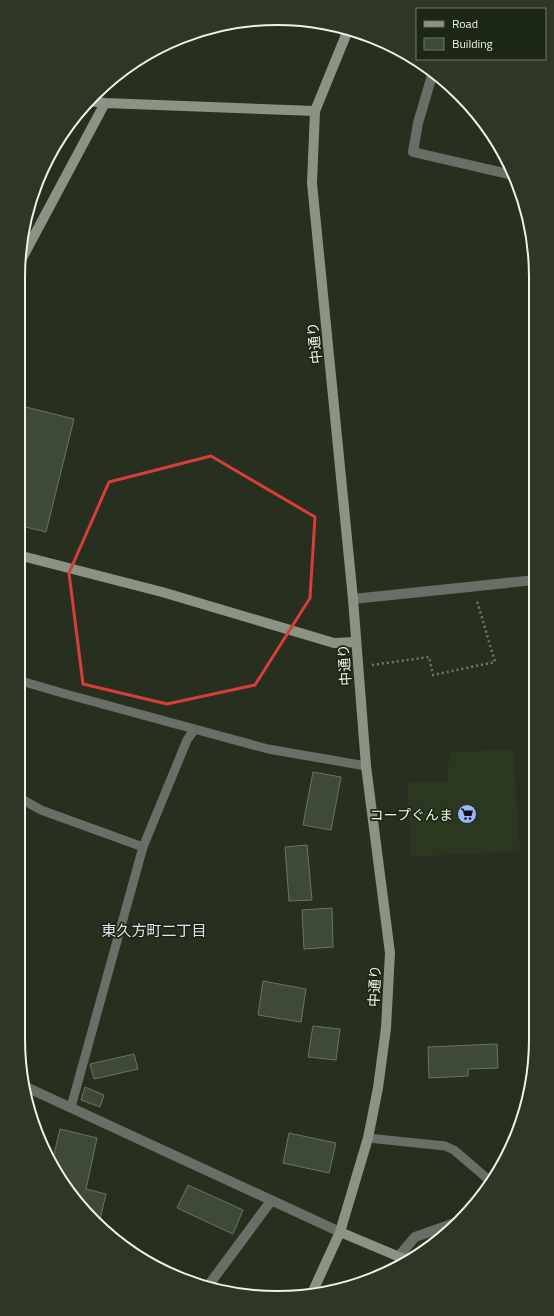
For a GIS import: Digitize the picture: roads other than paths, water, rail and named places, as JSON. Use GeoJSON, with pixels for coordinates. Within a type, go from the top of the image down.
{"type":"FeatureCollection","features":[{"type":"Feature","properties":{"kind":"street","name":"中通り"},"geometry":{"type":"LineString","coordinates":[[314,1288],[340,1232],[368,1138],[378,1088],[386,1028],[390,952],[366,766],[354,599],[312,183],[315,111],[346,35]]}},
{"type":"Feature","properties":{"kind":"street"},"geometry":{"type":"LineString","coordinates":[[431,78],[418,123],[413,152],[507,174]]}},
{"type":"Feature","properties":{"kind":"street"},"geometry":{"type":"LineString","coordinates":[[96,102],[315,111]]}},
{"type":"Feature","properties":{"kind":"street"},"geometry":{"type":"LineString","coordinates":[[27,250],[105,103]]}},
{"type":"Feature","properties":{"kind":"street"},"geometry":{"type":"LineString","coordinates":[[25,557],[162,592],[334,643],[356,642]]}},
{"type":"Feature","properties":{"kind":"street"},"geometry":{"type":"LineString","coordinates":[[354,599],[529,581]]}},
{"type":"Feature","properties":{"kind":"street"},"geometry":{"type":"LineString","coordinates":[[30,1089],[271,1201],[401,1258]]}},
{"type":"Feature","properties":{"kind":"street"},"geometry":{"type":"LineString","coordinates":[[211,1282],[271,1201]]}},
{"type":"Feature","properties":{"kind":"street"},"geometry":{"type":"LineString","coordinates":[[398,1257],[415,1237],[443,1228]]}},
{"type":"Feature","properties":{"kind":"lane"},"geometry":{"type":"LineString","coordinates":[[25,682],[268,749],[366,766]]}},
{"type":"Feature","properties":{"kind":"lane"},"geometry":{"type":"LineString","coordinates":[[71,1107],[143,847],[187,740],[195,729]]}},
{"type":"Feature","properties":{"kind":"lane"},"geometry":{"type":"LineString","coordinates":[[25,801],[41,810],[143,847]]}},
{"type":"Feature","properties":{"kind":"lane"},"geometry":{"type":"LineString","coordinates":[[368,1138],[445,1146],[454,1150],[487,1179]]}},
{"type":"Feature","properties":{"kind":"place","name":"コープぐんま"},"geometry":{"type":"Point","coordinates":[467,814]}},
{"type":"Feature","properties":{"kind":"district","name":"東久方町二丁目"},"geometry":{"type":"Point","coordinates":[154,930]}}]}
